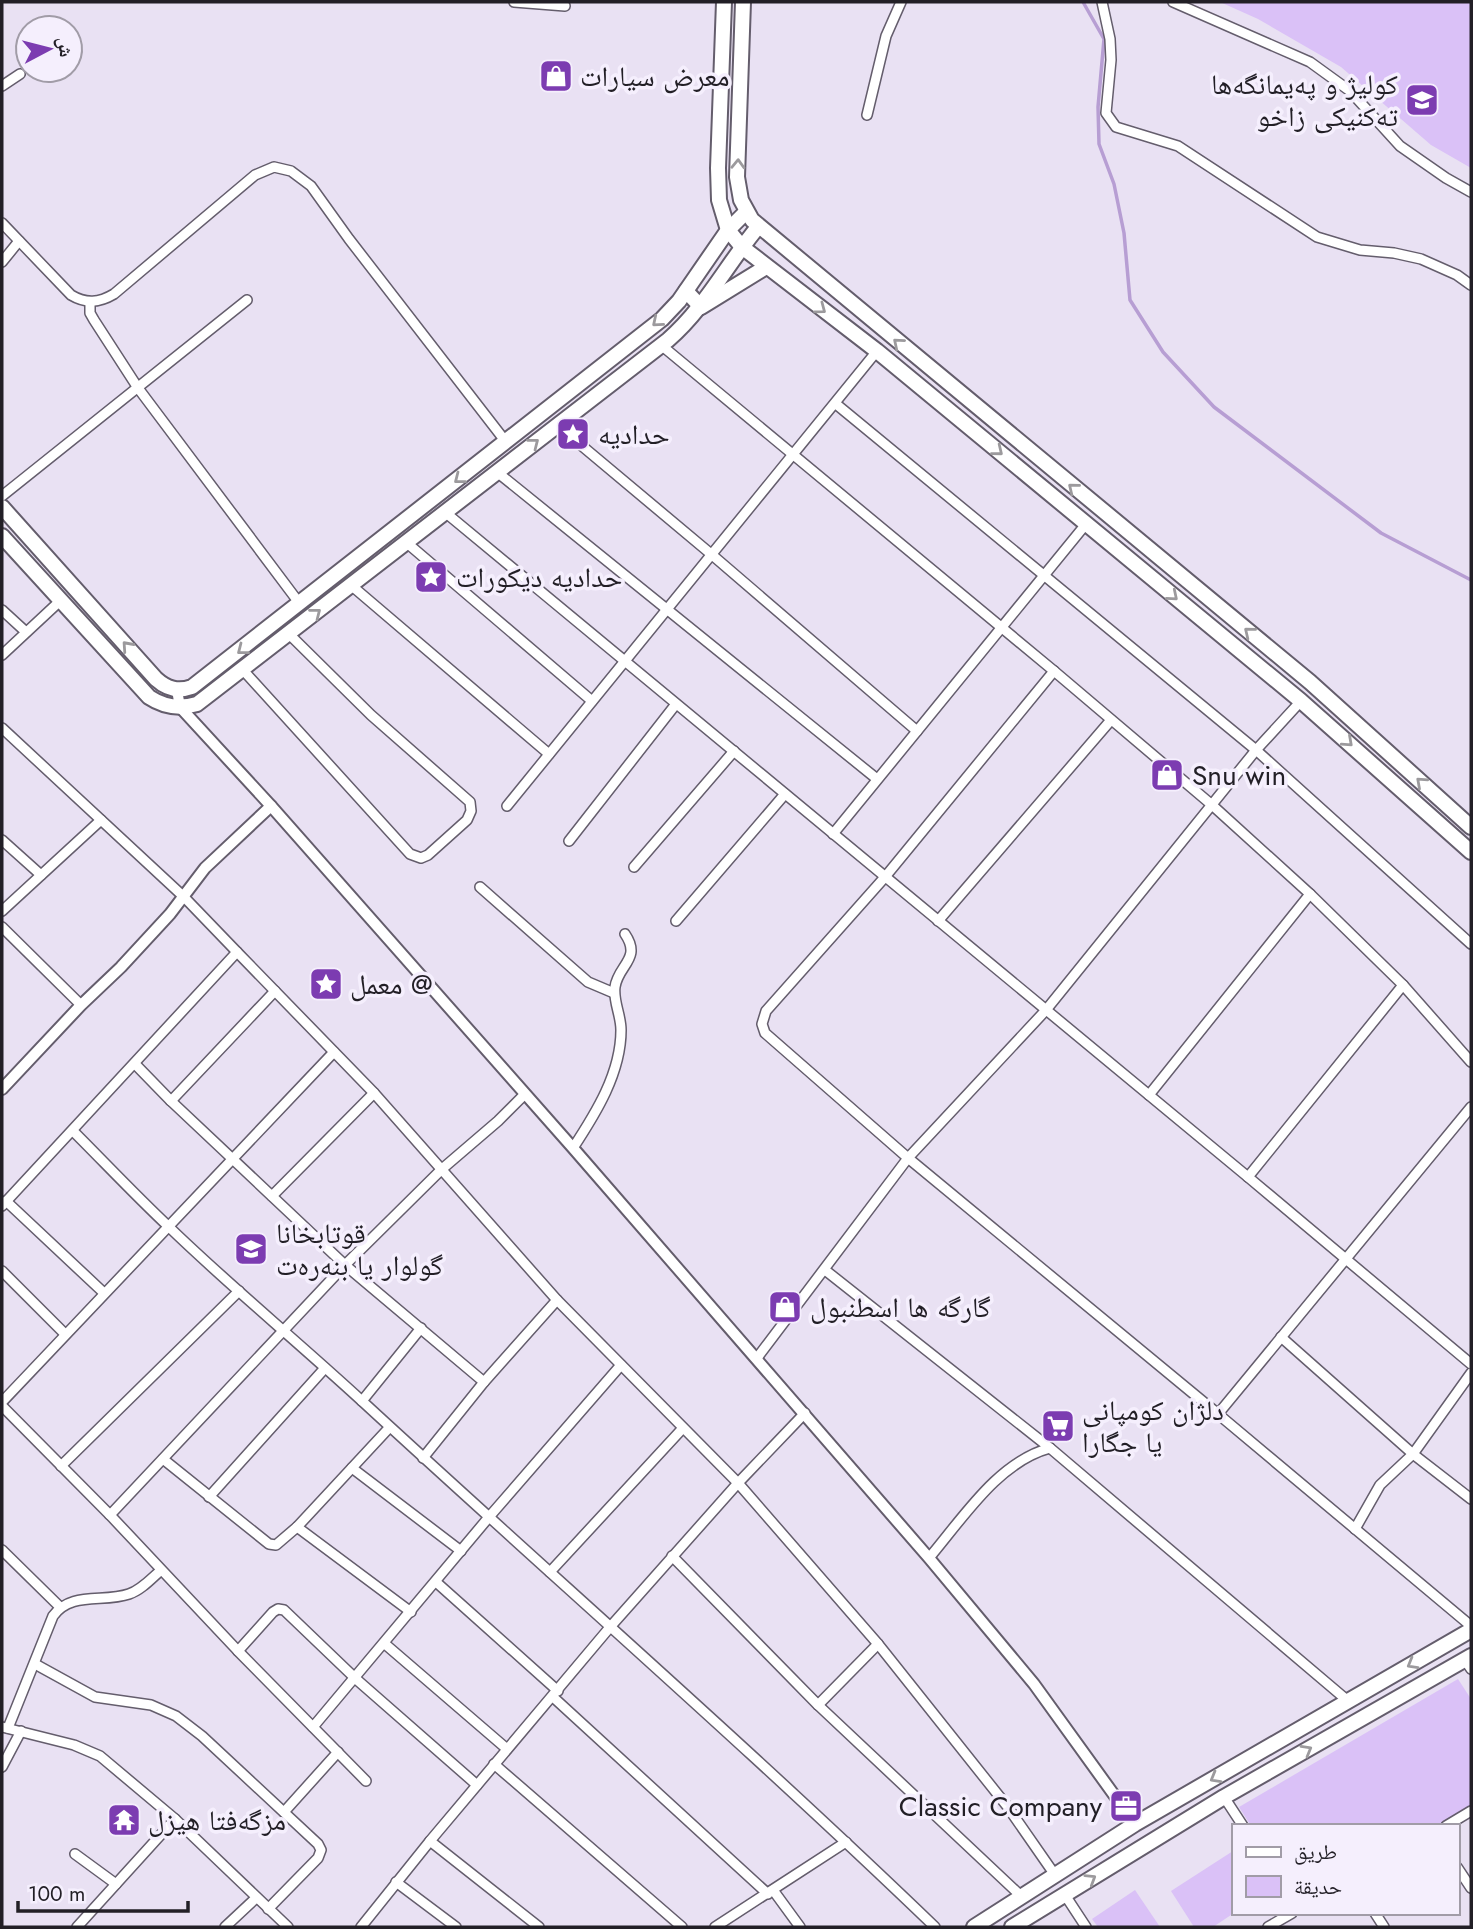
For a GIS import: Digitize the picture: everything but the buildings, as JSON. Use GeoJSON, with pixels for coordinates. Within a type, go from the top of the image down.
{"type":"FeatureCollection","features":[{"type":"Feature","properties":{"kind":"main road"},"geometry":{"type":"LineString","coordinates":[[724,2],[718,185],[720,210],[728,230],[742,247],[877,351],[1301,701],[1471,852]]}},
{"type":"Feature","properties":{"kind":"main road"},"geometry":{"type":"LineString","coordinates":[[743,2],[737,177],[746,212],[758,227],[1310,682],[1471,827]]}},
{"type":"Feature","properties":{"kind":"main road"},"geometry":{"type":"LineString","coordinates":[[2,507],[156,679],[177,690],[186,689],[197,684],[300,604],[662,319],[687,291],[728,230],[746,212]]}},
{"type":"Feature","properties":{"kind":"main road"},"geometry":{"type":"LineString","coordinates":[[701,307],[758,227]]}},
{"type":"Feature","properties":{"kind":"main road"},"geometry":{"type":"LineString","coordinates":[[2,536],[149,697],[166,705],[191,706],[243,670],[661,345],[701,307],[766,267]]}},
{"type":"Feature","properties":{"kind":"main road"},"geometry":{"type":"LineString","coordinates":[[687,291],[701,307]]}},
{"type":"Feature","properties":{"kind":"main road"},"geometry":{"type":"LineString","coordinates":[[974,1927],[993,1922],[1021,1896],[1135,1824],[1471,1628]]}},
{"type":"Feature","properties":{"kind":"main road"},"geometry":{"type":"LineString","coordinates":[[1012,1927],[1224,1797],[1469,1662]]}},
{"type":"Feature","properties":{"kind":"street"},"geometry":{"type":"LineString","coordinates":[[514,2],[565,6]]}},
{"type":"Feature","properties":{"kind":"street"},"geometry":{"type":"LineString","coordinates":[[867,116],[886,36],[901,2]]}},
{"type":"Feature","properties":{"kind":"street"},"geometry":{"type":"LineString","coordinates":[[1102,2],[1110,39],[1111,60],[1106,113],[1116,127],[1178,146],[1317,236],[1360,250],[1394,253],[1421,260],[1458,275],[1471,285]]}},
{"type":"Feature","properties":{"kind":"street"},"geometry":{"type":"LineString","coordinates":[[1173,2],[1310,62],[1350,92],[1400,146],[1471,192]]}},
{"type":"Feature","properties":{"kind":"street"},"geometry":{"type":"LineString","coordinates":[[2,223],[71,295],[90,302],[106,299],[114,294],[255,175],[274,167],[291,171],[311,186],[404,312],[506,442]]}},
{"type":"Feature","properties":{"kind":"street"},"geometry":{"type":"LineString","coordinates":[[2,262],[19,241]]}},
{"type":"Feature","properties":{"kind":"street"},"geometry":{"type":"LineString","coordinates":[[2,496],[247,300]]}},
{"type":"Feature","properties":{"kind":"street"},"geometry":{"type":"LineString","coordinates":[[90,302],[90,313],[138,388],[300,604]]}},
{"type":"Feature","properties":{"kind":"street"},"geometry":{"type":"LineString","coordinates":[[661,345],[1212,805],[1310,894],[1403,985],[1471,1062]]}},
{"type":"Feature","properties":{"kind":"street"},"geometry":{"type":"LineString","coordinates":[[507,806],[877,351]]}},
{"type":"Feature","properties":{"kind":"street"},"geometry":{"type":"LineString","coordinates":[[836,404],[1256,750],[1471,944]]}},
{"type":"Feature","properties":{"kind":"street"},"geometry":{"type":"LineString","coordinates":[[556,425],[916,731]]}},
{"type":"Feature","properties":{"kind":"street"},"geometry":{"type":"LineString","coordinates":[[497,472],[877,779]]}},
{"type":"Feature","properties":{"kind":"street"},"geometry":{"type":"LineString","coordinates":[[446,513],[1471,1364]]}},
{"type":"Feature","properties":{"kind":"street"},"geometry":{"type":"LineString","coordinates":[[833,834],[1086,524]]}},
{"type":"Feature","properties":{"kind":"street"},"geometry":{"type":"LineString","coordinates":[[407,543],[592,701]]}},
{"type":"Feature","properties":{"kind":"street"},"geometry":{"type":"LineString","coordinates":[[352,586],[549,754]]}},
{"type":"Feature","properties":{"kind":"street"},"geometry":{"type":"LineString","coordinates":[[2,655],[60,601]]}},
{"type":"Feature","properties":{"kind":"street"},"geometry":{"type":"LineString","coordinates":[[2,610],[26,632]]}},
{"type":"Feature","properties":{"kind":"street"},"geometry":{"type":"LineString","coordinates":[[243,670],[410,854],[417,858],[428,855],[467,820],[471,811],[470,802],[371,715],[289,634]]}},
{"type":"Feature","properties":{"kind":"street"},"geometry":{"type":"LineString","coordinates":[[1054,671],[885,877],[766,1011],[762,1024],[765,1033],[908,1158],[1218,1414],[1471,1628]]}},
{"type":"Feature","properties":{"kind":"street"},"geometry":{"type":"LineString","coordinates":[[177,690],[180,707],[573,1148],[929,1558],[1034,1684],[1135,1824]]}},
{"type":"Feature","properties":{"kind":"street"},"geometry":{"type":"LineString","coordinates":[[757,1358],[908,1158],[1046,1010],[1256,750],[1301,701]]}},
{"type":"Feature","properties":{"kind":"street"},"geometry":{"type":"LineString","coordinates":[[569,841],[676,704]]}},
{"type":"Feature","properties":{"kind":"street"},"geometry":{"type":"LineString","coordinates":[[938,921],[1111,720]]}},
{"type":"Feature","properties":{"kind":"street"},"geometry":{"type":"LineString","coordinates":[[2,728],[184,897],[374,1093],[557,1300],[738,1483],[878,1644],[1007,1806],[1055,1875]]}},
{"type":"Feature","properties":{"kind":"street"},"geometry":{"type":"LineString","coordinates":[[634,867],[734,751]]}},
{"type":"Feature","properties":{"kind":"street"},"geometry":{"type":"LineString","coordinates":[[676,921],[785,794]]}},
{"type":"Feature","properties":{"kind":"street"},"geometry":{"type":"LineString","coordinates":[[2,1088],[80,1005],[121,967],[184,897],[205,868],[271,806]]}},
{"type":"Feature","properties":{"kind":"street"},"geometry":{"type":"LineString","coordinates":[[2,911],[101,820]]}},
{"type":"Feature","properties":{"kind":"street"},"geometry":{"type":"LineString","coordinates":[[2,840],[41,875]]}},
{"type":"Feature","properties":{"kind":"street"},"geometry":{"type":"LineString","coordinates":[[480,887],[588,982],[614,993]]}},
{"type":"Feature","properties":{"kind":"street"},"geometry":{"type":"LineString","coordinates":[[1149,1095],[1310,894]]}},
{"type":"Feature","properties":{"kind":"street"},"geometry":{"type":"LineString","coordinates":[[2,927],[80,1005]]}},
{"type":"Feature","properties":{"kind":"street"},"geometry":{"type":"LineString","coordinates":[[573,1148],[601,1103],[618,1058],[621,1024],[614,993],[617,980],[631,956],[631,944],[625,934]]}},
{"type":"Feature","properties":{"kind":"street"},"geometry":{"type":"LineString","coordinates":[[104,1293],[4,1204],[237,952]]}},
{"type":"Feature","properties":{"kind":"street"},"geometry":{"type":"LineString","coordinates":[[1248,1177],[1403,985]]}},
{"type":"Feature","properties":{"kind":"street"},"geometry":{"type":"LineString","coordinates":[[171,1101],[275,991]]}},
{"type":"Feature","properties":{"kind":"street"},"geometry":{"type":"LineString","coordinates":[[334,1052],[65,1334],[2,1404],[237,1651],[366,1781]]}},
{"type":"Feature","properties":{"kind":"street"},"geometry":{"type":"LineString","coordinates":[[135,1064],[345,1265],[484,1382]]}},
{"type":"Feature","properties":{"kind":"street"},"geometry":{"type":"LineString","coordinates":[[272,1196],[374,1093]]}},
{"type":"Feature","properties":{"kind":"street"},"geometry":{"type":"LineString","coordinates":[[110,1515],[345,1265],[442,1169],[525,1094]]}},
{"type":"Feature","properties":{"kind":"street"},"geometry":{"type":"LineString","coordinates":[[1218,1414],[1471,1107]]}},
{"type":"Feature","properties":{"kind":"street"},"geometry":{"type":"LineString","coordinates":[[73,1131],[169,1228],[611,1626],[935,1927]]}},
{"type":"Feature","properties":{"kind":"street"},"geometry":{"type":"LineString","coordinates":[[825,1270],[1050,1448],[1348,1701]]}},
{"type":"Feature","properties":{"kind":"street"},"geometry":{"type":"LineString","coordinates":[[2,1271],[65,1334]]}},
{"type":"Feature","properties":{"kind":"street"},"geometry":{"type":"LineString","coordinates":[[61,1466],[239,1291]]}},
{"type":"Feature","properties":{"kind":"street"},"geometry":{"type":"LineString","coordinates":[[422,1458],[484,1382],[557,1300]]}},
{"type":"Feature","properties":{"kind":"street"},"geometry":{"type":"LineString","coordinates":[[362,1401],[421,1328]]}},
{"type":"Feature","properties":{"kind":"street"},"geometry":{"type":"LineString","coordinates":[[1281,1337],[1413,1454],[1471,1499]]}},
{"type":"Feature","properties":{"kind":"street"},"geometry":{"type":"LineString","coordinates":[[313,1727],[621,1365]]}},
{"type":"Feature","properties":{"kind":"street"},"geometry":{"type":"LineString","coordinates":[[209,1497],[325,1368]]}},
{"type":"Feature","properties":{"kind":"street"},"geometry":{"type":"LineString","coordinates":[[1355,1530],[1380,1485],[1413,1454],[1471,1373]]}},
{"type":"Feature","properties":{"kind":"street"},"geometry":{"type":"LineString","coordinates":[[361,1927],[611,1626],[738,1483],[805,1413]]}},
{"type":"Feature","properties":{"kind":"street"},"geometry":{"type":"LineString","coordinates":[[550,1572],[683,1427]]}},
{"type":"Feature","properties":{"kind":"street"},"geometry":{"type":"LineString","coordinates":[[163,1459],[272,1545],[280,1544],[389,1428]]}},
{"type":"Feature","properties":{"kind":"street"},"geometry":{"type":"LineString","coordinates":[[929,1558],[1002,1473],[1026,1456],[1050,1448]]}},
{"type":"Feature","properties":{"kind":"street"},"geometry":{"type":"LineString","coordinates":[[352,1468],[461,1551]]}},
{"type":"Feature","properties":{"kind":"street"},"geometry":{"type":"LineString","coordinates":[[297,1527],[411,1612]]}},
{"type":"Feature","properties":{"kind":"street"},"geometry":{"type":"LineString","coordinates":[[2,1550],[60,1607]]}},
{"type":"Feature","properties":{"kind":"street"},"geometry":{"type":"LineString","coordinates":[[672,1556],[818,1705],[1021,1896]]}},
{"type":"Feature","properties":{"kind":"street"},"geometry":{"type":"LineString","coordinates":[[160,1571],[130,1594],[85,1599],[60,1607],[53,1616],[35,1664],[5,1727],[74,1745],[100,1756],[175,1819],[288,1927]]}},
{"type":"Feature","properties":{"kind":"street"},"geometry":{"type":"LineString","coordinates":[[436,1582],[770,1892],[800,1927]]}},
{"type":"Feature","properties":{"kind":"street"},"geometry":{"type":"LineString","coordinates":[[237,1651],[273,1612],[281,1609],[477,1785]]}},
{"type":"Feature","properties":{"kind":"street"},"geometry":{"type":"LineString","coordinates":[[384,1644],[507,1749]]}},
{"type":"Feature","properties":{"kind":"street"},"geometry":{"type":"LineString","coordinates":[[818,1705],[878,1644]]}},
{"type":"Feature","properties":{"kind":"street"},"geometry":{"type":"LineString","coordinates":[[35,1664],[95,1697],[150,1705],[176,1716],[202,1736],[318,1844],[321,1854],[268,1909]]}},
{"type":"Feature","properties":{"kind":"street"},"geometry":{"type":"LineString","coordinates":[[2,1767],[21,1731]]}},
{"type":"Feature","properties":{"kind":"street"},"geometry":{"type":"LineString","coordinates":[[284,1812],[338,1752]]}},
{"type":"Feature","properties":{"kind":"street"},"geometry":{"type":"LineString","coordinates":[[494,1764],[682,1927]]}},
{"type":"Feature","properties":{"kind":"street"},"geometry":{"type":"LineString","coordinates":[[1224,1797],[1242,1824]]}},
{"type":"Feature","properties":{"kind":"street"},"geometry":{"type":"LineString","coordinates":[[1449,1824],[1471,1811]]}},
{"type":"Feature","properties":{"kind":"street"},"geometry":{"type":"LineString","coordinates":[[77,1927],[175,1819]]}},
{"type":"Feature","properties":{"kind":"street"},"geometry":{"type":"LineString","coordinates":[[430,1841],[539,1927]]}},
{"type":"Feature","properties":{"kind":"street"},"geometry":{"type":"LineString","coordinates":[[715,1927],[846,1842]]}},
{"type":"Feature","properties":{"kind":"street"},"geometry":{"type":"LineString","coordinates":[[75,1854],[116,1884]]}},
{"type":"Feature","properties":{"kind":"street"},"geometry":{"type":"LineString","coordinates":[[1459,1870],[1471,1888]]}},
{"type":"Feature","properties":{"kind":"street"},"geometry":{"type":"LineString","coordinates":[[396,1882],[456,1927]]}},
{"type":"Feature","properties":{"kind":"street"},"geometry":{"type":"LineString","coordinates":[[1065,1895],[1086,1927]]}},
{"type":"Feature","properties":{"kind":"street"},"geometry":{"type":"LineString","coordinates":[[225,1927],[256,1898]]}},
{"type":"Feature","properties":{"kind":"street"},"geometry":{"type":"LineString","coordinates":[[1269,1927],[1289,1915]]}},
{"type":"Feature","properties":{"kind":"street"},"geometry":{"type":"LineString","coordinates":[[271,1927],[279,1919]]}},
{"type":"Feature","properties":{"kind":"green space","name":"كوليژ و په‌يمانگه‌ها ته‌كنيكى زاخو"},"geometry":{"type":"Polygon","coordinates":[[[1220,2],[1471,2],[1471,168],[1431,145],[1341,67],[1258,19],[1220,2]]]}},
{"type":"Feature","properties":{"kind":"green space"},"geometry":{"type":"Polygon","coordinates":[[[1458,1679],[1471,1699],[1471,1809],[1445,1824],[1250,1824],[1239,1807],[1458,1679]]]}},
{"type":"Feature","properties":{"kind":"green space"},"geometry":{"type":"Polygon","coordinates":[[[1232,1852],[1232,1914],[1213,1927],[1194,1927],[1171,1891],[1232,1852]]]}},
{"type":"Feature","properties":{"kind":"green space"},"geometry":{"type":"Polygon","coordinates":[[[1135,1890],[1160,1927],[1098,1927],[1092,1919],[1135,1890]]]}},
{"type":"Feature","properties":{"kind":"waterway"},"geometry":{"type":"LineString","coordinates":[[1083,2],[1104,39],[1098,107],[1099,144],[1114,184],[1124,233],[1130,300],[1163,352],[1214,407],[1381,533],[1471,580]]}},
{"type":"Feature","properties":{"kind":"place","name":"معرض سيارات"},"geometry":{"type":"Point","coordinates":[556,76]}},
{"type":"Feature","properties":{"kind":"place","name":"كوليژ و په‌يمانگه‌ها ته‌كنيكى زاخو"},"geometry":{"type":"Point","coordinates":[1422,100]}},
{"type":"Feature","properties":{"kind":"place","name":"حداديه"},"geometry":{"type":"Point","coordinates":[573,434]}},
{"type":"Feature","properties":{"kind":"place","name":"حداديه ديكورات"},"geometry":{"type":"Point","coordinates":[431,577]}},
{"type":"Feature","properties":{"kind":"place","name":"Snu win"},"geometry":{"type":"Point","coordinates":[1167,775]}},
{"type":"Feature","properties":{"kind":"place","name":"معمل @"},"geometry":{"type":"Point","coordinates":[326,984]}},
{"type":"Feature","properties":{"kind":"place","name":"قوتابخانا گولوار یا بنەرەت"},"geometry":{"type":"Point","coordinates":[251,1249]}},
{"type":"Feature","properties":{"kind":"place","name":"گارگه ها اسطنبول"},"geometry":{"type":"Point","coordinates":[785,1307]}},
{"type":"Feature","properties":{"kind":"place","name":"دلژان کومپانی یا جگارا"},"geometry":{"type":"Point","coordinates":[1058,1426]}},
{"type":"Feature","properties":{"kind":"place","name":"Classic Company"},"geometry":{"type":"Point","coordinates":[1126,1806]}},
{"type":"Feature","properties":{"kind":"place","name":"مزگەفتا هیزل"},"geometry":{"type":"Point","coordinates":[124,1820]}}]}
